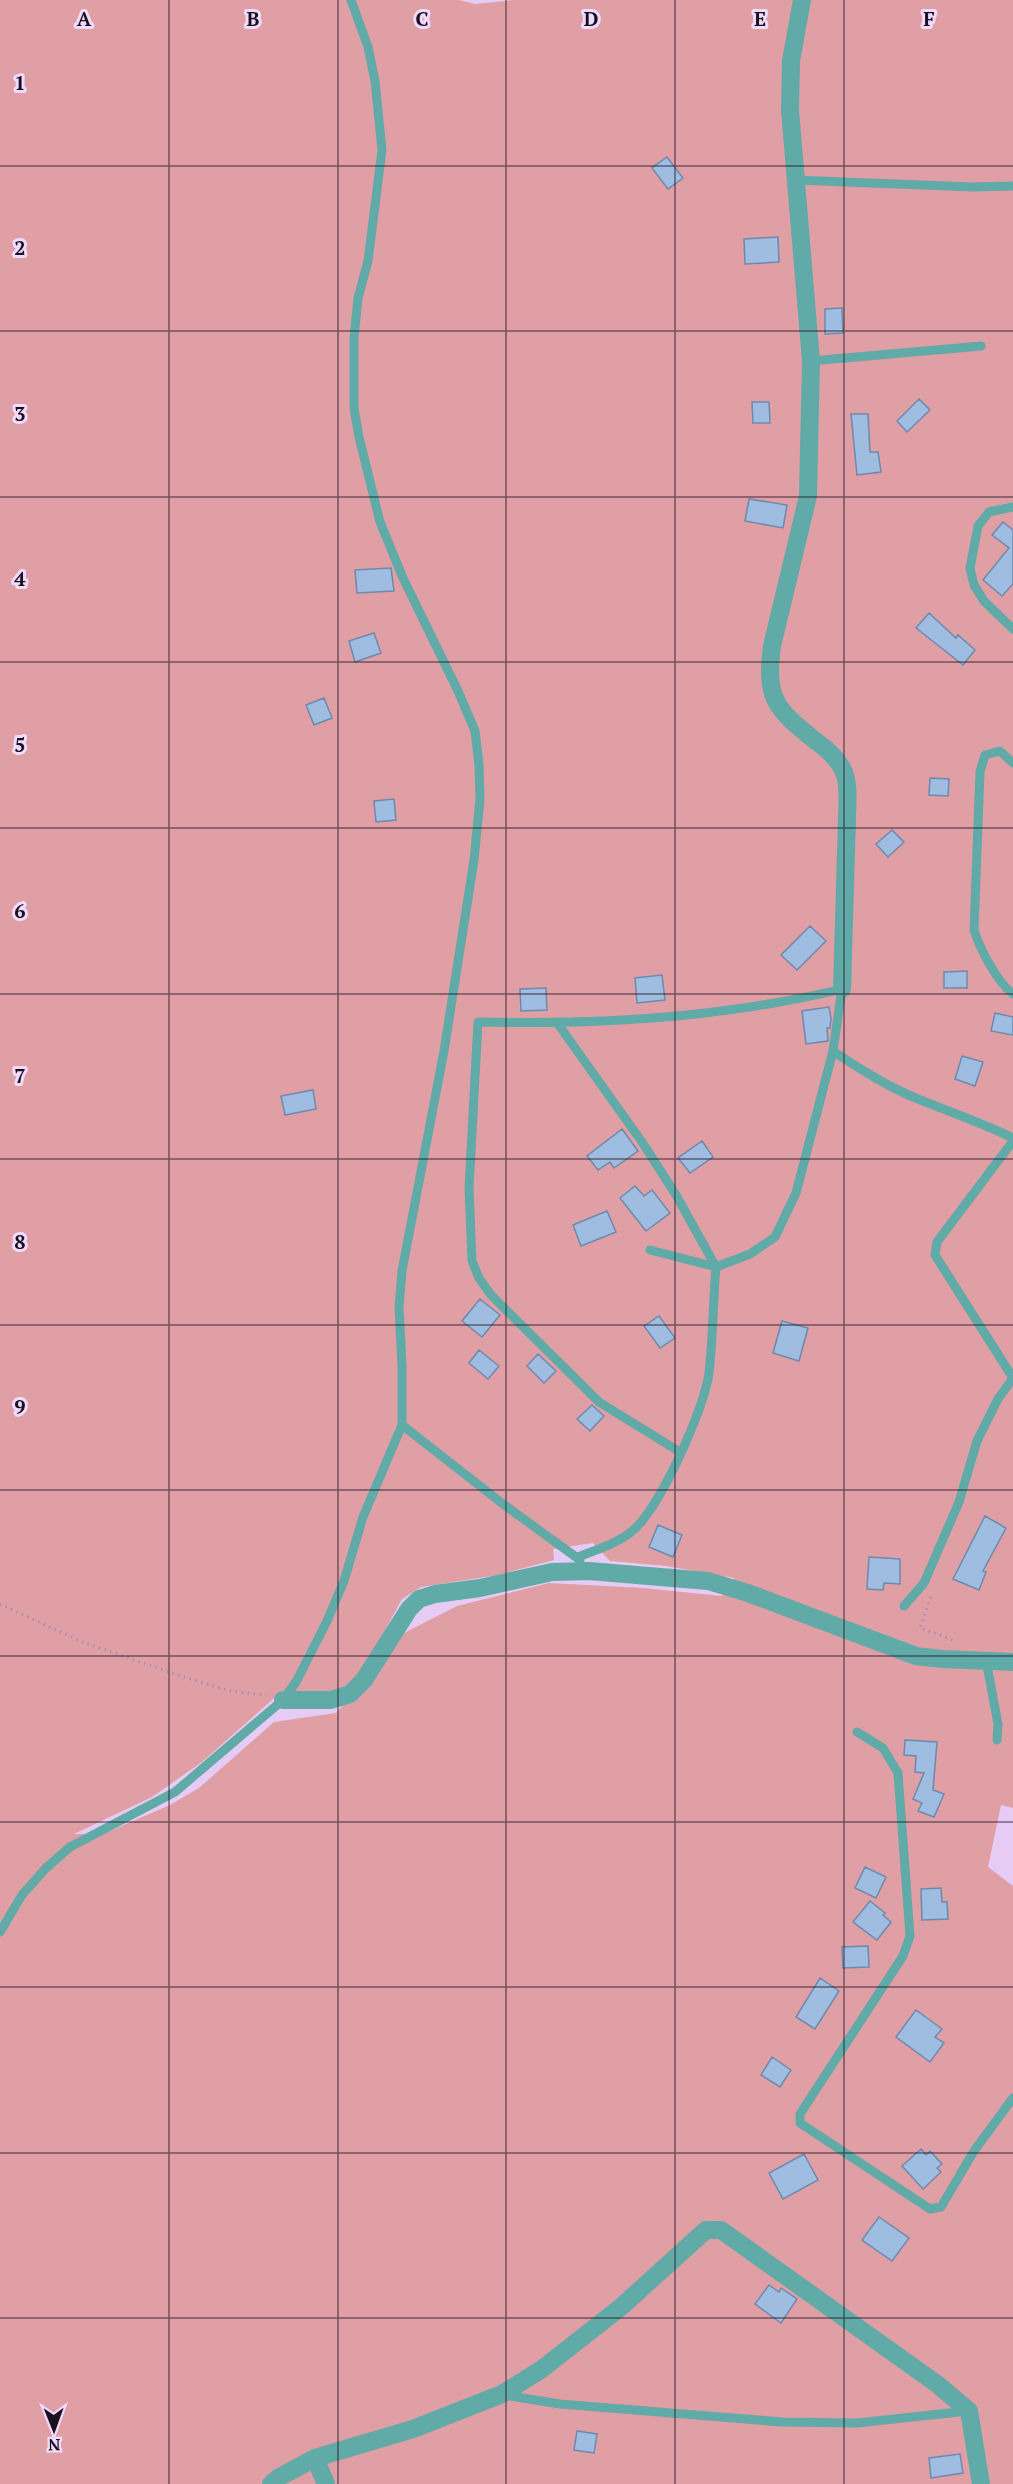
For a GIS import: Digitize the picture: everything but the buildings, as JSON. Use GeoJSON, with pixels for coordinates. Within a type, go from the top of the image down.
{"type":"FeatureCollection","features":[{"type":"Feature","properties":{"kind":"street"},"geometry":{"type":"LineString","coordinates":[[802,0],[790,61],[790,110],[811,361],[808,496],[768,671],[771,695],[787,718],[833,754],[844,770],[847,801],[842,989]]}},
{"type":"Feature","properties":{"kind":"street"},"geometry":{"type":"LineString","coordinates":[[284,1698],[331,1700],[350,1694],[364,1680],[408,1609],[419,1599],[435,1594],[480,1588],[584,1564],[708,1581],[759,1597],[916,1656],[1013,1662]]}},
{"type":"Feature","properties":{"kind":"street"},"geometry":{"type":"LineString","coordinates":[[272,2484],[278,2478],[315,2458],[413,2429],[502,2394],[542,2368],[621,2307],[706,2230],[721,2230],[937,2384],[969,2411],[981,2484]]}},
{"type":"Feature","properties":{"kind":"street"},"geometry":{"type":"LineString","coordinates":[[315,2458],[326,2484]]}},
{"type":"Feature","properties":{"kind":"lane"},"geometry":{"type":"LineString","coordinates":[[0,1932],[22,1895],[46,1868],[70,1847],[175,1792],[284,1698],[309,1659],[327,1621],[344,1581],[363,1517],[402,1425],[399,1307],[402,1270],[444,1051],[474,860],[480,799],[479,765],[475,731],[403,578],[380,522],[358,437],[354,408],[354,338],[358,298],[368,261],[382,150],[375,81],[368,47],[351,0]]}},
{"type":"Feature","properties":{"kind":"lane"},"geometry":{"type":"LineString","coordinates":[[796,180],[972,187],[1013,186]]}},
{"type":"Feature","properties":{"kind":"lane"},"geometry":{"type":"LineString","coordinates":[[811,361],[981,346]]}},
{"type":"Feature","properties":{"kind":"lane"},"geometry":{"type":"LineString","coordinates":[[1013,507],[989,512],[978,525],[970,568],[974,585],[984,601],[1013,629]]}},
{"type":"Feature","properties":{"kind":"lane"},"geometry":{"type":"LineString","coordinates":[[1013,763],[1000,751],[985,755],[980,772],[974,930],[978,944],[1006,988],[1013,994]]}},
{"type":"Feature","properties":{"kind":"lane"},"geometry":{"type":"LineString","coordinates":[[650,1250],[716,1267],[750,1254],[775,1237],[796,1192],[833,1051],[842,989],[789,1002],[655,1019],[558,1024],[478,1022],[469,1188],[472,1260],[479,1278],[491,1295],[598,1402],[680,1452]]}},
{"type":"Feature","properties":{"kind":"lane"},"geometry":{"type":"LineString","coordinates":[[402,1425],[584,1564],[639,1525],[650,1511],[698,1411],[709,1375],[716,1267],[676,1195],[642,1142],[558,1024]]}},
{"type":"Feature","properties":{"kind":"lane"},"geometry":{"type":"LineString","coordinates":[[833,1051],[871,1076],[917,1098],[972,1118],[1013,1140],[937,1242],[935,1255],[1013,1378],[998,1399],[977,1441],[959,1502],[924,1583],[904,1606]]}},
{"type":"Feature","properties":{"kind":"lane"},"geometry":{"type":"LineString","coordinates":[[982,1660],[998,1724],[997,1740]]}},
{"type":"Feature","properties":{"kind":"lane"},"geometry":{"type":"LineString","coordinates":[[857,1732],[883,1748],[898,1773],[910,1936],[903,1956],[800,2114],[800,2123],[930,2209],[941,2207],[974,2151],[1013,2098]]}},
{"type":"Feature","properties":{"kind":"lane"},"geometry":{"type":"LineString","coordinates":[[502,2394],[560,2404],[782,2422],[857,2423],[969,2411]]}},
{"type":"Feature","properties":{"kind":"path"},"geometry":{"type":"LineString","coordinates":[[935,1588],[920,1628],[974,1648],[982,1660]]}},
{"type":"Feature","properties":{"kind":"path"},"geometry":{"type":"LineString","coordinates":[[0,1604],[80,1641],[177,1675],[231,1691],[284,1698]]}},
{"type":"Feature","properties":{"kind":"shaded area"},"geometry":{"type":"Polygon","coordinates":[[[0,0],[459,0],[475,4],[514,0],[1013,0],[1013,1808],[1001,1805],[988,1867],[1013,1886],[1013,2484],[0,2484],[0,0]],[[593,1543],[553,1549],[554,1560],[498,1575],[421,1587],[402,1599],[362,1673],[345,1689],[332,1693],[281,1692],[202,1762],[152,1797],[74,1834],[103,1834],[170,1805],[199,1788],[274,1722],[336,1713],[402,1634],[457,1606],[549,1583],[643,1588],[722,1596],[734,1578],[666,1566],[610,1561],[593,1543]]]}}]}
